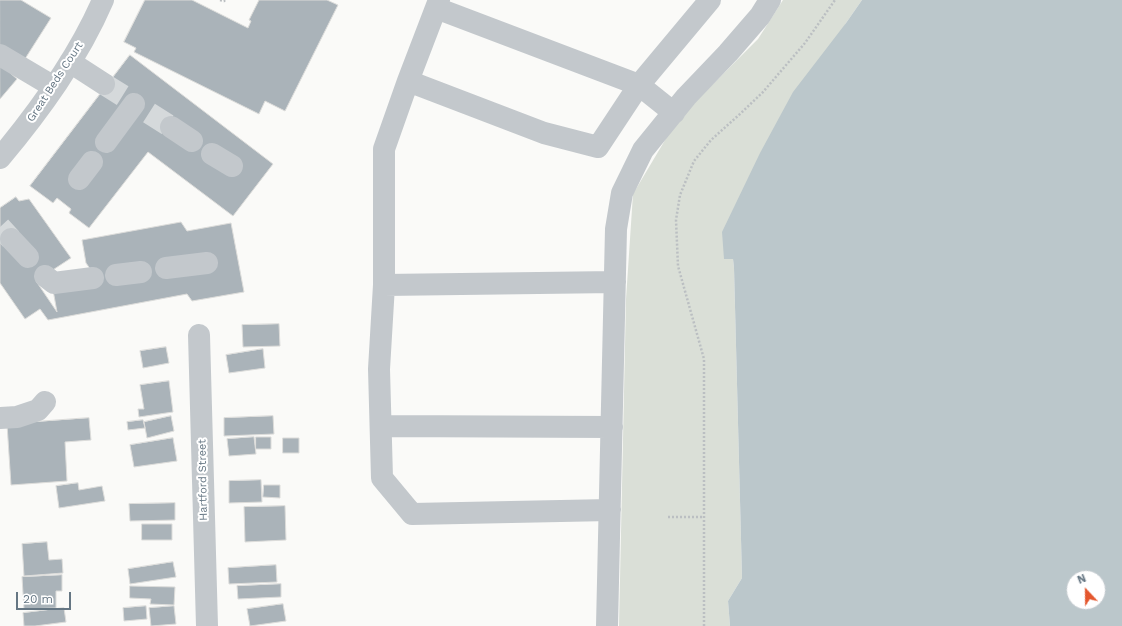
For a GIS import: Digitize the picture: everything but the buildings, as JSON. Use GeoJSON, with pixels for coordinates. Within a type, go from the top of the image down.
{"type":"FeatureCollection","features":[{"type":"Feature","properties":{"kind":"street","name":"Great Beds Court"},"geometry":{"type":"LineString","coordinates":[[0,158],[31,120],[54,87],[94,20],[103,0]]}},
{"type":"Feature","properties":{"kind":"street"},"geometry":{"type":"LineString","coordinates":[[408,81],[544,133],[598,147],[639,85],[710,0]]}},
{"type":"Feature","properties":{"kind":"street"},"geometry":{"type":"LineString","coordinates":[[607,626],[616,229],[622,193],[643,150],[686,97],[756,21],[770,0]]}},
{"type":"Feature","properties":{"kind":"street"},"geometry":{"type":"LineString","coordinates":[[610,510],[412,514],[382,478],[379,369],[384,285],[384,150],[408,81],[438,4],[639,85],[674,113]]}},
{"type":"Feature","properties":{"kind":"street"},"geometry":{"type":"LineString","coordinates":[[0,55],[54,87]]}},
{"type":"Feature","properties":{"kind":"street"},"geometry":{"type":"LineString","coordinates":[[70,62],[104,84]]}},
{"type":"Feature","properties":{"kind":"street"},"geometry":{"type":"LineString","coordinates":[[106,142],[137,105]]}},
{"type":"Feature","properties":{"kind":"street"},"geometry":{"type":"LineString","coordinates":[[171,127],[192,141]]}},
{"type":"Feature","properties":{"kind":"street"},"geometry":{"type":"LineString","coordinates":[[212,154],[232,166]]}},
{"type":"Feature","properties":{"kind":"street"},"geometry":{"type":"LineString","coordinates":[[79,179],[92,162]]}},
{"type":"Feature","properties":{"kind":"street"},"geometry":{"type":"LineString","coordinates":[[11,239],[28,258]]}},
{"type":"Feature","properties":{"kind":"street"},"geometry":{"type":"LineString","coordinates":[[166,268],[207,263]]}},
{"type":"Feature","properties":{"kind":"street"},"geometry":{"type":"LineString","coordinates":[[116,275],[141,272]]}},
{"type":"Feature","properties":{"kind":"street"},"geometry":{"type":"LineString","coordinates":[[45,276],[54,284],[92,278]]}},
{"type":"Feature","properties":{"kind":"street"},"geometry":{"type":"LineString","coordinates":[[384,285],[615,282]]}},
{"type":"Feature","properties":{"kind":"street","name":"Hartford Street"},"geometry":{"type":"LineString","coordinates":[[199,334],[207,626]]}},
{"type":"Feature","properties":{"kind":"street"},"geometry":{"type":"LineString","coordinates":[[0,418],[17,417],[38,410],[45,402]]}},
{"type":"Feature","properties":{"kind":"street"},"geometry":{"type":"LineString","coordinates":[[381,426],[612,427]]}},
{"type":"Feature","properties":{"kind":"path"},"geometry":{"type":"LineString","coordinates":[[220,0],[224,2],[225,0]]}},
{"type":"Feature","properties":{"kind":"path"},"geometry":{"type":"LineString","coordinates":[[704,626],[704,359],[678,266],[676,220],[680,195],[694,161],[710,140],[763,92],[805,43],[835,0]]}},
{"type":"Feature","properties":{"kind":"path"},"geometry":{"type":"LineString","coordinates":[[668,517],[703,518]]}},
{"type":"Feature","properties":{"kind":"shaded area"},"geometry":{"type":"Polygon","coordinates":[[[783,0],[862,0],[846,23],[733,259],[742,578],[728,601],[730,626],[619,626],[626,299],[633,194],[677,120],[758,39],[783,0]]]}},
{"type":"Feature","properties":{"kind":"shaded area"},"geometry":{"type":"Polygon","coordinates":[[[862,0],[1122,0],[1122,626],[730,626],[728,601],[742,578],[734,268],[733,259],[724,259],[722,232],[760,153],[793,92],[862,0]]]}},
{"type":"Feature","properties":{"kind":"tunnel"},"geometry":{"type":"LineString","coordinates":[[104,84],[128,99]]}},
{"type":"Feature","properties":{"kind":"tunnel"},"geometry":{"type":"LineString","coordinates":[[149,113],[171,127]]}},
{"type":"Feature","properties":{"kind":"tunnel"},"geometry":{"type":"LineString","coordinates":[[0,227],[11,239]]}}]}
